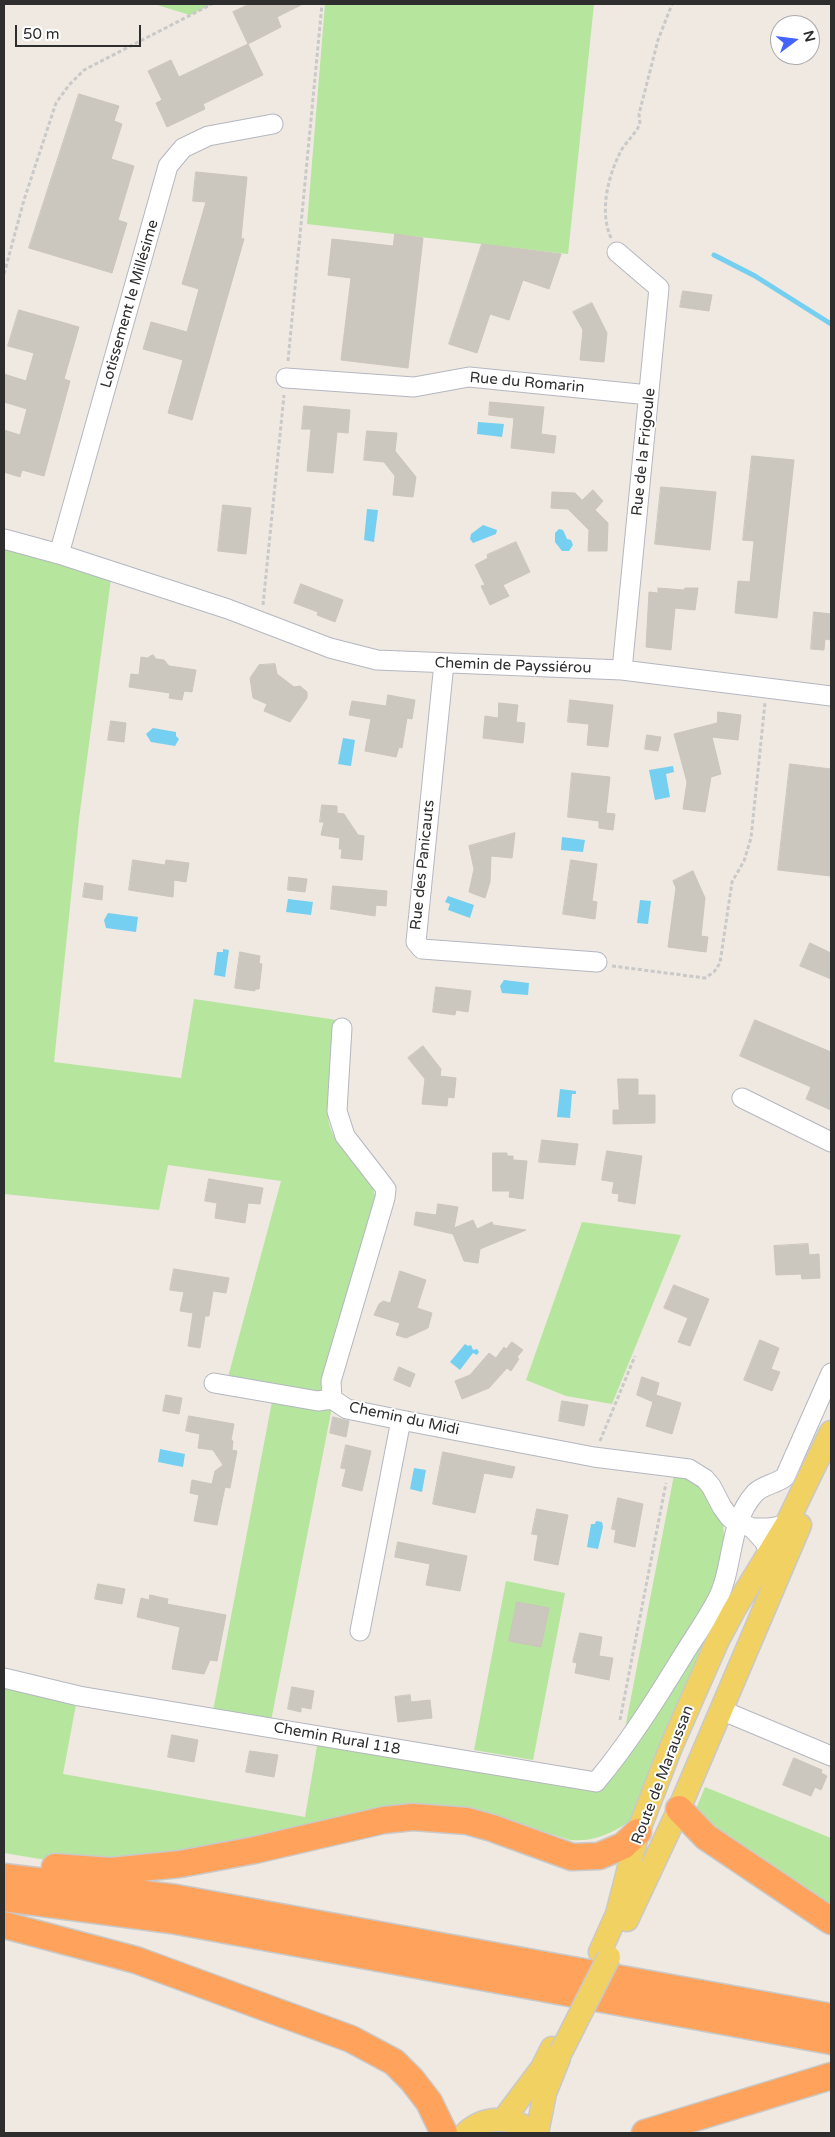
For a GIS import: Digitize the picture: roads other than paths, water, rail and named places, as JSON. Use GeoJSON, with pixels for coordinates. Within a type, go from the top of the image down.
{"type":"FeatureCollection","features":[{"type":"Feature","properties":{"kind":"highway"},"geometry":{"type":"LineString","coordinates":[[679,1808],[706,1836],[831,1921]]}},
{"type":"Feature","properties":{"kind":"highway"},"geometry":{"type":"LineString","coordinates":[[4,1866],[17,1863],[111,1871],[180,1864],[255,1850],[384,1820],[413,1817],[467,1821],[572,1857],[599,1856],[623,1846],[638,1832]]}},
{"type":"Feature","properties":{"kind":"highway"},"geometry":{"type":"LineString","coordinates":[[4,1877],[176,1898],[831,2017]]}},
{"type":"Feature","properties":{"kind":"highway"},"geometry":{"type":"LineString","coordinates":[[4,1898],[170,1920],[831,2041]]}},
{"type":"Feature","properties":{"kind":"highway"},"geometry":{"type":"LineString","coordinates":[[4,1924],[136,1960],[351,2039],[394,2062],[429,2102],[444,2133]]}},
{"type":"Feature","properties":{"kind":"highway"},"geometry":{"type":"LineString","coordinates":[[645,2133],[831,2076]]}},
{"type":"Feature","properties":{"kind":"main road","name":"Route de Maraussan"},"geometry":{"type":"LineString","coordinates":[[605,1954],[638,1832],[671,1747],[718,1640],[744,1593],[786,1525],[831,1432]]}},
{"type":"Feature","properties":{"kind":"main road","name":"Route de Maraussan"},"geometry":{"type":"LineString","coordinates":[[503,2120],[556,2050],[679,1808],[831,1449]]}},
{"type":"Feature","properties":{"kind":"main road","name":"Route de Maraussan"},"geometry":{"type":"LineString","coordinates":[[535,2133],[556,2050]]}},
{"type":"Feature","properties":{"kind":"main road"},"geometry":{"type":"LineString","coordinates":[[466,2133],[473,2127],[487,2121],[503,2120],[515,2122],[535,2133]]}},
{"type":"Feature","properties":{"kind":"street","name":"Lotissement le Millésime"},"geometry":{"type":"LineString","coordinates":[[59,554],[168,166],[183,148],[208,136],[273,124]]}},
{"type":"Feature","properties":{"kind":"street","name":"Rue de la Frigoule"},"geometry":{"type":"LineString","coordinates":[[617,252],[659,288],[622,670]]}},
{"type":"Feature","properties":{"kind":"street","name":"Rue du Romarin"},"geometry":{"type":"LineString","coordinates":[[286,378],[414,388],[469,376],[649,395]]}},
{"type":"Feature","properties":{"kind":"street","name":"Chemin de Payssiérou"},"geometry":{"type":"LineString","coordinates":[[4,539],[59,554],[262,620],[330,648],[378,660],[622,670],[831,696]]}},
{"type":"Feature","properties":{"kind":"street","name":"Rue des Panicauts"},"geometry":{"type":"LineString","coordinates":[[444,663],[416,942],[422,949],[597,962]]}},
{"type":"Feature","properties":{"kind":"street","name":"Chemin du Midi"},"geometry":{"type":"LineString","coordinates":[[342,1028],[337,1111],[344,1136],[386,1189],[383,1208],[331,1382],[332,1399],[348,1409],[401,1420],[594,1457],[688,1469],[705,1479],[730,1518],[745,1525],[764,1541],[770,1553]]}},
{"type":"Feature","properties":{"kind":"street"},"geometry":{"type":"LineString","coordinates":[[742,1098],[831,1142]]}},
{"type":"Feature","properties":{"kind":"street"},"geometry":{"type":"LineString","coordinates":[[786,1525],[768,1528],[745,1525],[756,1492],[778,1483],[785,1477],[831,1374]]}},
{"type":"Feature","properties":{"kind":"street"},"geometry":{"type":"LineString","coordinates":[[214,1383],[318,1401],[332,1399]]}},
{"type":"Feature","properties":{"kind":"street"},"geometry":{"type":"LineString","coordinates":[[360,1631],[401,1420]]}},
{"type":"Feature","properties":{"kind":"street","name":"Chemin Rural 118"},"geometry":{"type":"LineString","coordinates":[[4,1678],[79,1696],[596,1782],[617,1757],[668,1680],[716,1602],[726,1575],[734,1533],[745,1525]]}},
{"type":"Feature","properties":{"kind":"street"},"geometry":{"type":"LineString","coordinates":[[721,1710],[831,1756]]}},
{"type":"Feature","properties":{"kind":"water"},"geometry":{"type":"Polygon","coordinates":[[[478,422],[504,424],[502,437],[477,434],[478,422]]]}},
{"type":"Feature","properties":{"kind":"water"},"geometry":{"type":"Polygon","coordinates":[[[367,509],[378,510],[374,542],[364,540],[367,509]]]}},
{"type":"Feature","properties":{"kind":"water"},"geometry":{"type":"Polygon","coordinates":[[[483,525],[497,530],[496,534],[473,543],[470,539],[471,534],[483,525]]]}},
{"type":"Feature","properties":{"kind":"water"},"geometry":{"type":"Polygon","coordinates":[[[559,529],[563,530],[567,539],[571,540],[573,545],[569,551],[562,551],[555,542],[555,533],[559,529]]]}},
{"type":"Feature","properties":{"kind":"water"},"geometry":{"type":"Polygon","coordinates":[[[153,728],[176,732],[176,736],[179,739],[175,746],[151,742],[146,734],[153,728]]]}},
{"type":"Feature","properties":{"kind":"water"},"geometry":{"type":"Polygon","coordinates":[[[343,738],[355,740],[351,766],[338,764],[343,738]]]}},
{"type":"Feature","properties":{"kind":"water"},"geometry":{"type":"Polygon","coordinates":[[[673,766],[674,772],[666,774],[670,797],[655,800],[649,770],[673,766]]]}},
{"type":"Feature","properties":{"kind":"water"},"geometry":{"type":"Polygon","coordinates":[[[562,837],[585,840],[583,852],[561,850],[562,837]]]}},
{"type":"Feature","properties":{"kind":"water"},"geometry":{"type":"Polygon","coordinates":[[[448,896],[474,905],[470,918],[448,910],[450,904],[445,902],[448,896]]]}},
{"type":"Feature","properties":{"kind":"water"},"geometry":{"type":"Polygon","coordinates":[[[288,899],[313,902],[311,915],[286,912],[288,899]]]}},
{"type":"Feature","properties":{"kind":"water"},"geometry":{"type":"Polygon","coordinates":[[[640,900],[651,901],[648,924],[637,923],[640,900]]]}},
{"type":"Feature","properties":{"kind":"water"},"geometry":{"type":"Polygon","coordinates":[[[108,913],[138,917],[136,932],[106,928],[104,920],[108,913]]]}},
{"type":"Feature","properties":{"kind":"water"},"geometry":{"type":"Polygon","coordinates":[[[223,949],[229,950],[225,977],[214,975],[217,952],[223,952],[223,949]]]}},
{"type":"Feature","properties":{"kind":"water"},"geometry":{"type":"Polygon","coordinates":[[[504,980],[529,983],[528,995],[502,993],[500,986],[504,980]]]}},
{"type":"Feature","properties":{"kind":"water"},"geometry":{"type":"Polygon","coordinates":[[[560,1089],[576,1091],[576,1094],[572,1094],[570,1118],[557,1117],[560,1089]]]}},
{"type":"Feature","properties":{"kind":"water"},"geometry":{"type":"Polygon","coordinates":[[[465,1344],[471,1345],[473,1350],[477,1349],[479,1352],[477,1355],[473,1353],[460,1370],[450,1362],[465,1344]]]}},
{"type":"Feature","properties":{"kind":"water"},"geometry":{"type":"Polygon","coordinates":[[[160,1449],[185,1454],[183,1467],[158,1462],[160,1449]]]}},
{"type":"Feature","properties":{"kind":"water"},"geometry":{"type":"Polygon","coordinates":[[[414,1468],[426,1470],[422,1492],[410,1489],[414,1468]]]}},
{"type":"Feature","properties":{"kind":"water"},"geometry":{"type":"Polygon","coordinates":[[[596,1521],[602,1522],[603,1527],[598,1549],[587,1547],[591,1524],[595,1524],[596,1521]]]}},
{"type":"Feature","properties":{"kind":"waterway"},"geometry":{"type":"LineString","coordinates":[[714,255],[755,276],[831,324]]}}]}
